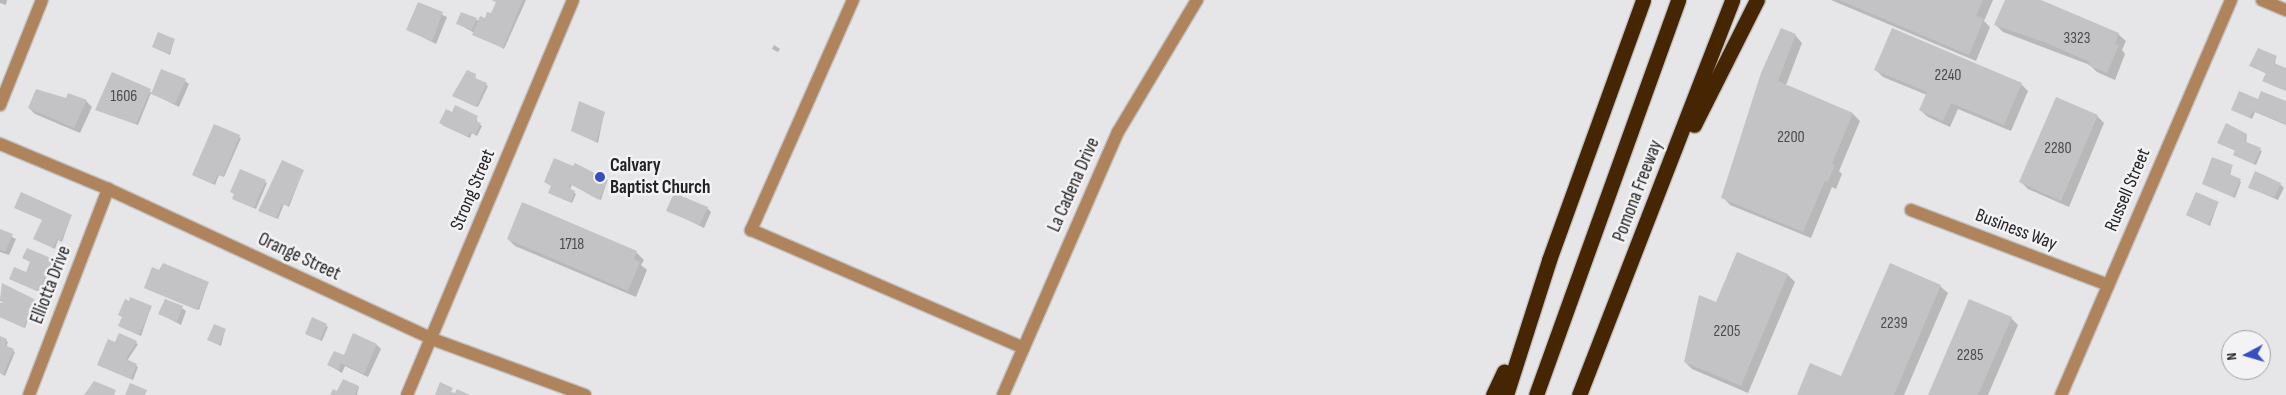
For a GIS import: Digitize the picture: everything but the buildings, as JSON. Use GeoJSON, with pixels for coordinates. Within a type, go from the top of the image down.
{"type":"FeatureCollection","features":[{"type":"Feature","properties":{"kind":"highway"},"geometry":{"type":"LineString","coordinates":[[1506,395],[1549,260],[1643,0]]}},
{"type":"Feature","properties":{"kind":"highway","name":"Pomona Freeway"},"geometry":{"type":"LineString","coordinates":[[1536,395],[1678,0]]}},
{"type":"Feature","properties":{"kind":"highway","name":"Pomona Freeway"},"geometry":{"type":"LineString","coordinates":[[1579,395],[1659,193],[1732,0]]}},
{"type":"Feature","properties":{"kind":"highway"},"geometry":{"type":"LineString","coordinates":[[1659,193],[1757,0]]}},
{"type":"Feature","properties":{"kind":"highway"},"geometry":{"type":"LineString","coordinates":[[1493,395],[1549,260]]}},
{"type":"Feature","properties":{"kind":"highway"},"geometry":{"type":"LineString","coordinates":[[1586,395],[1611,314]]}},
{"type":"Feature","properties":{"kind":"street"},"geometry":{"type":"LineString","coordinates":[[0,105],[42,0]]}},
{"type":"Feature","properties":{"kind":"street","name":"Strong Street"},"geometry":{"type":"LineString","coordinates":[[407,395],[573,0]]}},
{"type":"Feature","properties":{"kind":"street"},"geometry":{"type":"LineString","coordinates":[[853,0],[751,230],[1024,348]]}},
{"type":"Feature","properties":{"kind":"street","name":"La Cadena Drive"},"geometry":{"type":"LineString","coordinates":[[1003,395],[1118,132],[1197,0]]}},
{"type":"Feature","properties":{"kind":"street","name":"Russell Street"},"geometry":{"type":"LineString","coordinates":[[2061,395],[2231,0]]}},
{"type":"Feature","properties":{"kind":"street"},"geometry":{"type":"LineString","coordinates":[[2262,0],[2286,10]]}},
{"type":"Feature","properties":{"kind":"street","name":"Orange Street"},"geometry":{"type":"LineString","coordinates":[[0,144],[108,189],[432,339],[585,395]]}},
{"type":"Feature","properties":{"kind":"street","name":"Elliotta Drive"},"geometry":{"type":"LineString","coordinates":[[29,395],[108,189]]}},
{"type":"Feature","properties":{"kind":"street","name":"Business Way"},"geometry":{"type":"LineString","coordinates":[[1911,210],[2108,284]]}},
{"type":"Feature","properties":{"kind":"place","name":"Calvary Baptist Church"},"geometry":{"type":"Point","coordinates":[600,177]}}]}
